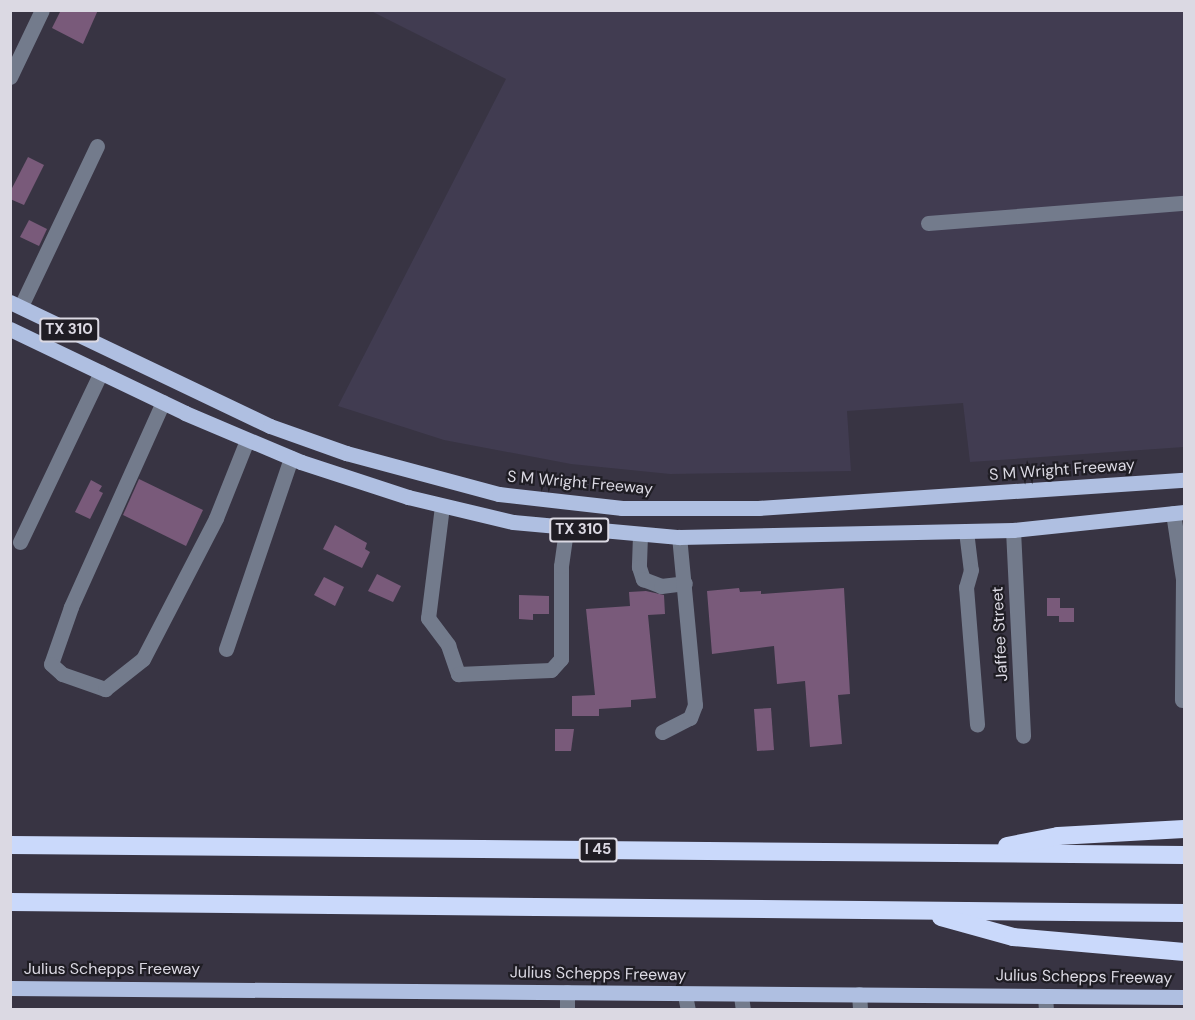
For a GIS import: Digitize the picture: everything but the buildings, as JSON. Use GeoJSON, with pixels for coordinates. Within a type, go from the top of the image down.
{"type":"FeatureCollection","features":[{"type":"Feature","properties":{"kind":"highway"},"geometry":{"type":"LineString","coordinates":[[969,853],[1058,836],[1185,829]]}},
{"type":"Feature","properties":{"kind":"highway","name":"I 45"},"geometry":{"type":"LineString","coordinates":[[10,845],[1185,855]]}},
{"type":"Feature","properties":{"kind":"highway"},"geometry":{"type":"LineString","coordinates":[[10,902],[1185,912]]}},
{"type":"Feature","properties":{"kind":"highway"},"geometry":{"type":"LineString","coordinates":[[915,910],[1012,937],[1185,952]]}},
{"type":"Feature","properties":{"kind":"main road","name":"S M Wright Freeway"},"geometry":{"type":"LineString","coordinates":[[16,304],[270,426],[346,453],[499,494],[622,508],[746,508],[1185,480]]}},
{"type":"Feature","properties":{"kind":"main road","name":"TX 310"},"geometry":{"type":"LineString","coordinates":[[10,329],[163,402],[291,458],[442,506],[566,529],[679,537],[1013,530],[1179,513]]}},
{"type":"Feature","properties":{"kind":"main road","name":"Julius Schepps Freeway"},"geometry":{"type":"LineString","coordinates":[[10,988],[567,992],[687,1002],[742,1003],[859,994],[1045,1003],[1185,997]]}},
{"type":"Feature","properties":{"kind":"street"},"geometry":{"type":"LineString","coordinates":[[10,77],[42,10]]}},
{"type":"Feature","properties":{"kind":"street"},"geometry":{"type":"LineString","coordinates":[[16,304],[97,146]]}},
{"type":"Feature","properties":{"kind":"street"},"geometry":{"type":"LineString","coordinates":[[928,223],[1185,203]]}},
{"type":"Feature","properties":{"kind":"street"},"geometry":{"type":"LineString","coordinates":[[20,542],[101,372]]}},
{"type":"Feature","properties":{"kind":"street"},"geometry":{"type":"LineString","coordinates":[[163,402],[71,608],[51,664],[62,674],[105,689],[143,659],[216,518],[247,440]]}},
{"type":"Feature","properties":{"kind":"street"},"geometry":{"type":"LineString","coordinates":[[226,649],[291,458]]}},
{"type":"Feature","properties":{"kind":"street"},"geometry":{"type":"LineString","coordinates":[[442,506],[429,618],[448,645],[458,674],[551,670],[561,659],[561,566],[566,529]]}},
{"type":"Feature","properties":{"kind":"street"},"geometry":{"type":"LineString","coordinates":[[1179,513],[1183,579],[1182,700]]}},
{"type":"Feature","properties":{"kind":"street","name":"Jaffee Street"},"geometry":{"type":"LineString","coordinates":[[1013,530],[1023,736]]}},
{"type":"Feature","properties":{"kind":"street"},"geometry":{"type":"LineString","coordinates":[[966,531],[971,570],[966,586],[977,725]]}},
{"type":"Feature","properties":{"kind":"street"},"geometry":{"type":"LineString","coordinates":[[640,535],[643,579],[661,586],[684,583]]}},
{"type":"Feature","properties":{"kind":"street"},"geometry":{"type":"LineString","coordinates":[[662,732],[690,718],[695,705],[679,537]]}},
{"type":"Feature","properties":{"kind":"street"},"geometry":{"type":"LineString","coordinates":[[567,992],[567,1010]]}},
{"type":"Feature","properties":{"kind":"street"},"geometry":{"type":"LineString","coordinates":[[859,994],[860,1010]]}},
{"type":"Feature","properties":{"kind":"shaded area"},"geometry":{"type":"Polygon","coordinates":[[[371,11],[1184,11],[1184,447],[970,462],[963,403],[847,411],[851,471],[670,474],[571,464],[444,440],[338,406],[506,79],[371,11]]]}}]}
